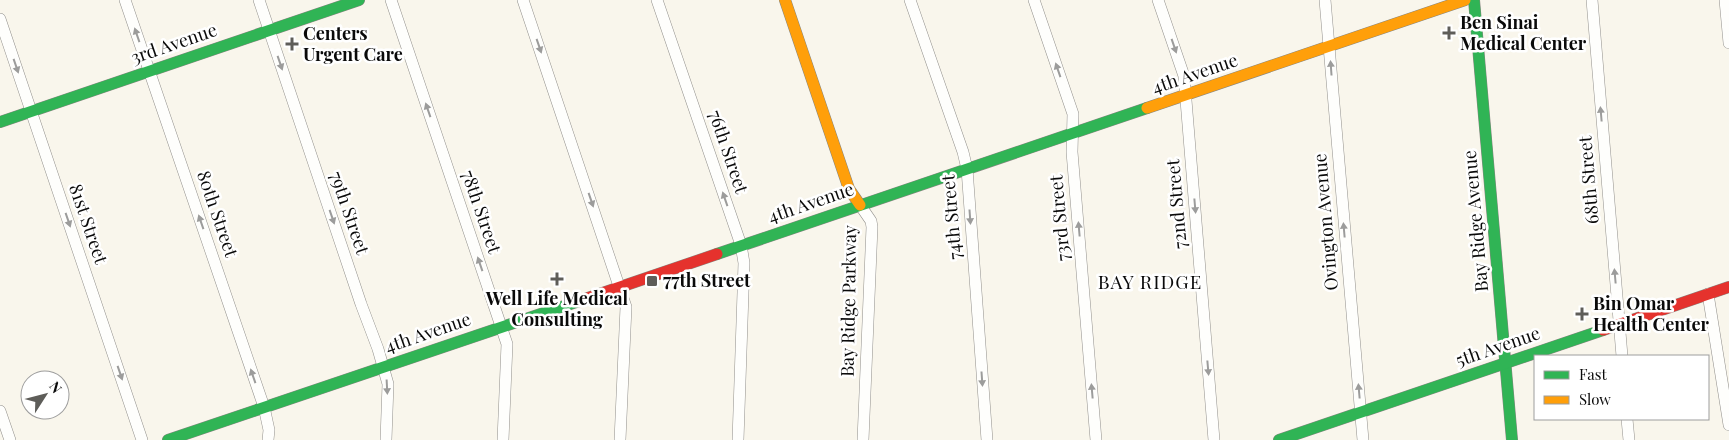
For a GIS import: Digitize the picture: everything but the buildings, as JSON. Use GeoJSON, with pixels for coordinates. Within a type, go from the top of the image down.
{"type":"FeatureCollection","features":[{"type":"Feature","properties":{"kind":"street","name":"80th Street"},"geometry":{"type":"LineString","coordinates":[[125,0],[264,406],[269,430],[268,440]]}},
{"type":"Feature","properties":{"kind":"street","name":"79th Street"},"geometry":{"type":"LineString","coordinates":[[258,0],[388,384],[386,440]]}},
{"type":"Feature","properties":{"kind":"street","name":"3rd Avenue"},"geometry":{"type":"LineString","coordinates":[[0,122],[359,0]]}},
{"type":"Feature","properties":{"kind":"street","name":"78th Street"},"geometry":{"type":"LineString","coordinates":[[391,0],[506,344],[503,440]]}},
{"type":"Feature","properties":{"kind":"street"},"geometry":{"type":"LineString","coordinates":[[523,0],[626,307],[620,440]]}},
{"type":"Feature","properties":{"kind":"street","name":"76th Street"},"geometry":{"type":"LineString","coordinates":[[657,0],[741,245],[744,263],[738,440]]}},
{"type":"Feature","properties":{"kind":"street","name":"Bay Ridge Parkway"},"geometry":{"type":"LineString","coordinates":[[785,0],[849,188],[871,220],[863,440]]}},
{"type":"Feature","properties":{"kind":"street","name":"74th Street"},"geometry":{"type":"LineString","coordinates":[[910,0],[963,152],[966,169],[987,440]]}},
{"type":"Feature","properties":{"kind":"street","name":"73rd Street"},"geometry":{"type":"LineString","coordinates":[[1034,0],[1073,114],[1072,152],[1096,440]]}},
{"type":"Feature","properties":{"kind":"street","name":"72nd Street"},"geometry":{"type":"LineString","coordinates":[[1158,0],[1184,76],[1214,440]]}},
{"type":"Feature","properties":{"kind":"street","name":"Ovington Avenue"},"geometry":{"type":"LineString","coordinates":[[1325,0],[1363,440]]}},
{"type":"Feature","properties":{"kind":"street","name":"4th Avenue"},"geometry":{"type":"LineString","coordinates":[[168,440],[1465,0]]}},
{"type":"Feature","properties":{"kind":"street","name":"Bay Ridge Avenue"},"geometry":{"type":"LineString","coordinates":[[1474,0],[1512,440]]}},
{"type":"Feature","properties":{"kind":"street","name":"68th Street"},"geometry":{"type":"LineString","coordinates":[[1592,0],[1622,355]]}},
{"type":"Feature","properties":{"kind":"street"},"geometry":{"type":"LineString","coordinates":[[1725,0],[1729,43]]}},
{"type":"Feature","properties":{"kind":"street","name":"81st Street"},"geometry":{"type":"LineString","coordinates":[[0,20],[142,440]]}},
{"type":"Feature","properties":{"kind":"street","name":"5th Avenue"},"geometry":{"type":"LineString","coordinates":[[1279,440],[1729,287]]}},
{"type":"Feature","properties":{"kind":"street"},"geometry":{"type":"LineString","coordinates":[[1708,294],[1729,425]]}},
{"type":"Feature","properties":{"kind":"street"},"geometry":{"type":"LineString","coordinates":[[0,411],[10,440]]}},
{"type":"Feature","properties":{"kind":"street"},"geometry":{"type":"LineString","coordinates":[[1628,420],[1629,440]]}},
{"type":"Feature","properties":{"kind":"traffic: fast"},"geometry":{"type":"LineString","coordinates":[[0,122],[359,0]]}},
{"type":"Feature","properties":{"kind":"traffic: fast"},"geometry":{"type":"LineString","coordinates":[[1474,0],[1512,440]]}},
{"type":"Feature","properties":{"kind":"traffic: fast"},"geometry":{"type":"LineString","coordinates":[[717,254],[1147,108]]}},
{"type":"Feature","properties":{"kind":"traffic: fast"},"geometry":{"type":"LineString","coordinates":[[168,440],[582,300]]}},
{"type":"Feature","properties":{"kind":"traffic: fast"},"geometry":{"type":"LineString","coordinates":[[1279,440],[1603,330]]}},
{"type":"Feature","properties":{"kind":"traffic: slow"},"geometry":{"type":"LineString","coordinates":[[785,0],[849,189],[860,205]]}},
{"type":"Feature","properties":{"kind":"traffic: slow"},"geometry":{"type":"LineString","coordinates":[[1147,108],[1465,0]]}},
{"type":"Feature","properties":{"kind":"traffic: jam"},"geometry":{"type":"LineString","coordinates":[[582,300],[717,254]]}},
{"type":"Feature","properties":{"kind":"traffic: jam"},"geometry":{"type":"LineString","coordinates":[[1603,330],[1729,287]]}},
{"type":"Feature","properties":{"kind":"place","name":"Ben Sinai Medical Center"},"geometry":{"type":"Point","coordinates":[1449,33]}},
{"type":"Feature","properties":{"kind":"place","name":"Centers Urgent Care"},"geometry":{"type":"Point","coordinates":[292,44]}},
{"type":"Feature","properties":{"kind":"place","name":"Well Life Medical Consulting"},"geometry":{"type":"Point","coordinates":[557,279]}},
{"type":"Feature","properties":{"kind":"place","name":"77th Street"},"geometry":{"type":"Point","coordinates":[652,281]}},
{"type":"Feature","properties":{"kind":"place","name":"Bin Omar Health Center"},"geometry":{"type":"Point","coordinates":[1582,314]}},
{"type":"Feature","properties":{"kind":"district","name":"BAY RIDGE"},"geometry":{"type":"Point","coordinates":[1150,282]}}]}
